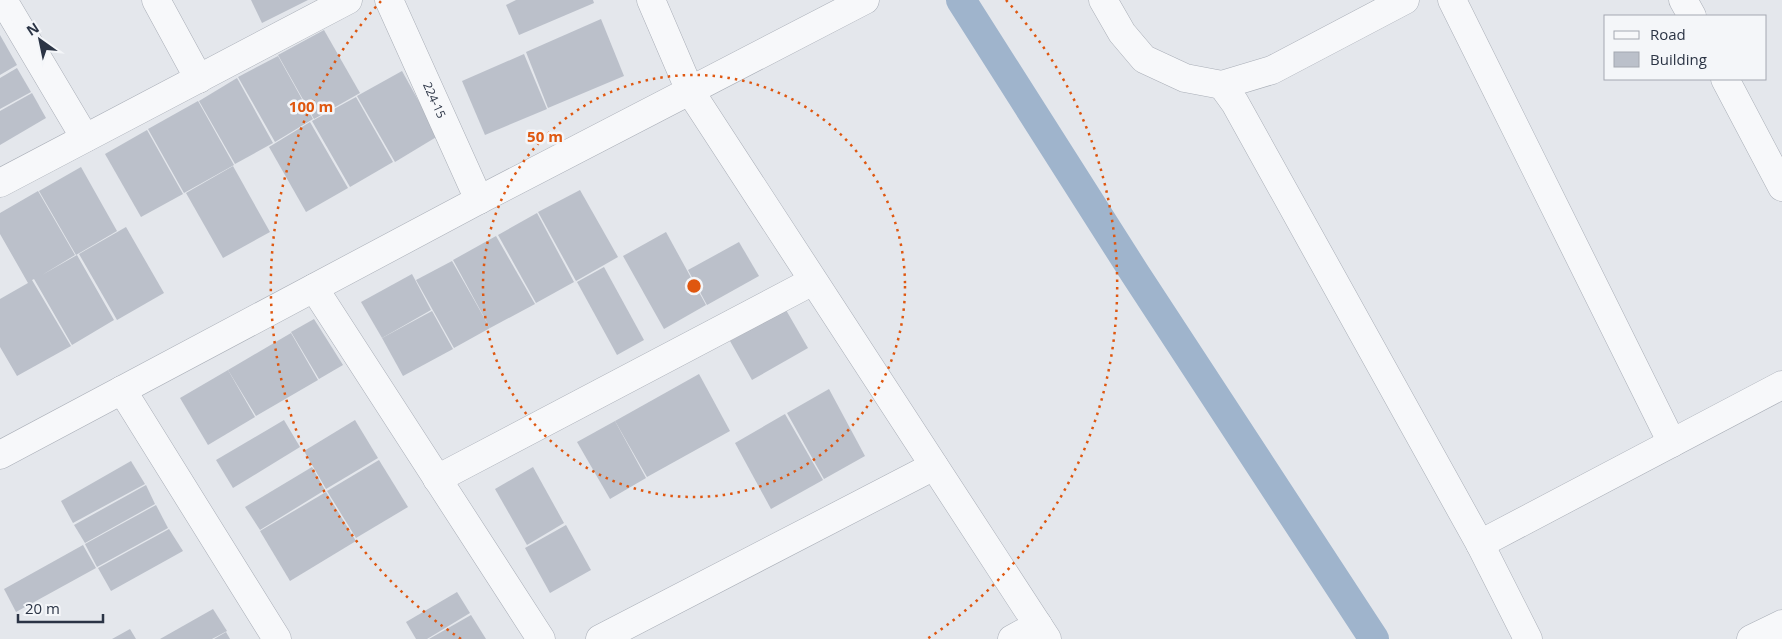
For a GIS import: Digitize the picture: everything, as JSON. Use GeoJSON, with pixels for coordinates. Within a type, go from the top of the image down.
{"type":"FeatureCollection","features":[{"type":"Feature","properties":{"kind":"street"},"geometry":{"type":"LineString","coordinates":[[3,0],[85,138]]}},
{"type":"Feature","properties":{"kind":"street"},"geometry":{"type":"LineString","coordinates":[[156,0],[199,79]]}},
{"type":"Feature","properties":{"kind":"street"},"geometry":{"type":"LineString","coordinates":[[0,183],[348,0]]}},
{"type":"Feature","properties":{"kind":"street","name":"224-15"},"geometry":{"type":"LineString","coordinates":[[389,0],[479,200]]}},
{"type":"Feature","properties":{"kind":"street"},"geometry":{"type":"LineString","coordinates":[[651,0],[690,91],[1043,632],[1012,639]]}},
{"type":"Feature","properties":{"kind":"street"},"geometry":{"type":"LineString","coordinates":[[0,454],[479,200],[865,0]]}},
{"type":"Feature","properties":{"kind":"street"},"geometry":{"type":"LineString","coordinates":[[1103,0],[1122,33],[1144,59],[1185,78],[1222,85],[1272,70],[1405,0]]}},
{"type":"Feature","properties":{"kind":"street"},"geometry":{"type":"LineString","coordinates":[[1452,0],[1672,443]]}},
{"type":"Feature","properties":{"kind":"street"},"geometry":{"type":"LineString","coordinates":[[1683,0],[1691,15]]}},
{"type":"Feature","properties":{"kind":"street"},"geometry":{"type":"LineString","coordinates":[[1726,80],[1782,187]]}},
{"type":"Feature","properties":{"kind":"street"},"geometry":{"type":"LineString","coordinates":[[1222,85],[1235,103],[1480,544],[1528,639]]}},
{"type":"Feature","properties":{"kind":"street"},"geometry":{"type":"LineString","coordinates":[[437,479],[813,281]]}},
{"type":"Feature","properties":{"kind":"street"},"geometry":{"type":"LineString","coordinates":[[314,288],[541,639]]}},
{"type":"Feature","properties":{"kind":"street"},"geometry":{"type":"LineString","coordinates":[[1480,544],[1782,385]]}},
{"type":"Feature","properties":{"kind":"street"},"geometry":{"type":"LineString","coordinates":[[122,390],[277,639]]}},
{"type":"Feature","properties":{"kind":"street"},"geometry":{"type":"LineString","coordinates":[[600,639],[934,466]]}},
{"type":"Feature","properties":{"kind":"street"},"geometry":{"type":"LineString","coordinates":[[1751,639],[1782,624]]}},
{"type":"Feature","properties":{"kind":"building"},"geometry":{"type":"Polygon","coordinates":[[[251,0],[308,0],[262,23],[251,0]]]}},
{"type":"Feature","properties":{"kind":"building"},"geometry":{"type":"Polygon","coordinates":[[[516,0],[593,0],[594,3],[519,35],[506,5],[516,0]]]}},
{"type":"Feature","properties":{"kind":"building"},"geometry":{"type":"Polygon","coordinates":[[[601,19],[624,76],[548,108],[526,52],[601,19]]]}},
{"type":"Feature","properties":{"kind":"building"},"geometry":{"type":"Polygon","coordinates":[[[324,30],[360,93],[314,119],[278,55],[324,30]]]}},
{"type":"Feature","properties":{"kind":"building"},"geometry":{"type":"Polygon","coordinates":[[[0,35],[17,65],[0,75],[0,35]]]}},
{"type":"Feature","properties":{"kind":"building"},"geometry":{"type":"Polygon","coordinates":[[[524,54],[547,109],[485,135],[462,81],[524,54]]]}},
{"type":"Feature","properties":{"kind":"building"},"geometry":{"type":"Polygon","coordinates":[[[278,56],[313,119],[275,142],[238,77],[278,56]]]}},
{"type":"Feature","properties":{"kind":"building"},"geometry":{"type":"Polygon","coordinates":[[[17,68],[31,92],[0,109],[0,78],[17,68]]]}},
{"type":"Feature","properties":{"kind":"building"},"geometry":{"type":"Polygon","coordinates":[[[402,71],[438,136],[395,162],[357,96],[402,71]]]}},
{"type":"Feature","properties":{"kind":"building"},"geometry":{"type":"Polygon","coordinates":[[[237,78],[273,143],[235,164],[199,101],[237,78]]]}},
{"type":"Feature","properties":{"kind":"building"},"geometry":{"type":"Polygon","coordinates":[[[32,93],[46,118],[0,145],[0,111],[32,93]]]}},
{"type":"Feature","properties":{"kind":"building"},"geometry":{"type":"Polygon","coordinates":[[[356,97],[393,162],[350,187],[312,121],[356,97]]]}},
{"type":"Feature","properties":{"kind":"building"},"geometry":{"type":"Polygon","coordinates":[[[198,101],[234,165],[184,193],[148,129],[198,101]]]}},
{"type":"Feature","properties":{"kind":"building"},"geometry":{"type":"Polygon","coordinates":[[[310,122],[348,188],[306,212],[269,147],[310,122]]]}},
{"type":"Feature","properties":{"kind":"building"},"geometry":{"type":"Polygon","coordinates":[[[147,130],[183,194],[141,217],[105,154],[147,130]]]}},
{"type":"Feature","properties":{"kind":"building"},"geometry":{"type":"Polygon","coordinates":[[[233,166],[270,232],[223,258],[186,193],[233,166]]]}},
{"type":"Feature","properties":{"kind":"building"},"geometry":{"type":"Polygon","coordinates":[[[81,167],[117,231],[76,255],[39,191],[81,167]]]}},
{"type":"Feature","properties":{"kind":"building"},"geometry":{"type":"Polygon","coordinates":[[[580,190],[618,257],[576,281],[538,212],[580,190]]]}},
{"type":"Feature","properties":{"kind":"building"},"geometry":{"type":"Polygon","coordinates":[[[38,191],[75,255],[42,275],[77,255],[114,320],[72,345],[34,279],[32,280],[71,346],[17,376],[0,347],[0,299],[28,283],[0,234],[0,213],[38,191]]]}},
{"type":"Feature","properties":{"kind":"building"},"geometry":{"type":"Polygon","coordinates":[[[537,213],[574,282],[536,303],[498,235],[537,213]]]}},
{"type":"Feature","properties":{"kind":"building"},"geometry":{"type":"Polygon","coordinates":[[[126,227],[164,293],[117,320],[79,254],[126,227]]]}},
{"type":"Feature","properties":{"kind":"building"},"geometry":{"type":"Polygon","coordinates":[[[666,232],[706,305],[664,329],[623,256],[666,232]]]}},
{"type":"Feature","properties":{"kind":"building"},"geometry":{"type":"Polygon","coordinates":[[[496,236],[535,304],[490,328],[453,260],[496,236]]]}},
{"type":"Feature","properties":{"kind":"building"},"geometry":{"type":"Polygon","coordinates":[[[739,242],[759,276],[707,305],[688,270],[739,242]]]}},
{"type":"Feature","properties":{"kind":"building"},"geometry":{"type":"Polygon","coordinates":[[[452,261],[490,328],[454,348],[416,280],[452,261]]]}},
{"type":"Feature","properties":{"kind":"building"},"geometry":{"type":"Polygon","coordinates":[[[604,267],[644,340],[617,355],[577,282],[604,267]]]}},
{"type":"Feature","properties":{"kind":"building"},"geometry":{"type":"Polygon","coordinates":[[[412,274],[431,310],[382,338],[361,302],[412,274]]]}},
{"type":"Feature","properties":{"kind":"building"},"geometry":{"type":"Polygon","coordinates":[[[786,310],[808,348],[752,380],[730,341],[786,310]]]}},
{"type":"Feature","properties":{"kind":"building"},"geometry":{"type":"Polygon","coordinates":[[[432,311],[453,349],[403,376],[382,338],[432,311]]]}},
{"type":"Feature","properties":{"kind":"building"},"geometry":{"type":"Polygon","coordinates":[[[314,319],[343,365],[319,379],[291,332],[314,319]]]}},
{"type":"Feature","properties":{"kind":"building"},"geometry":{"type":"Polygon","coordinates":[[[291,333],[318,380],[256,416],[228,370],[291,333]]]}},
{"type":"Feature","properties":{"kind":"building"},"geometry":{"type":"Polygon","coordinates":[[[228,370],[255,417],[208,445],[180,398],[228,370]]]}},
{"type":"Feature","properties":{"kind":"building"},"geometry":{"type":"Polygon","coordinates":[[[699,374],[730,431],[647,477],[615,421],[699,374]]]}},
{"type":"Feature","properties":{"kind":"building"},"geometry":{"type":"Polygon","coordinates":[[[829,389],[865,456],[824,479],[787,413],[829,389]]]}},
{"type":"Feature","properties":{"kind":"building"},"geometry":{"type":"Polygon","coordinates":[[[785,414],[823,480],[771,509],[735,443],[785,414]]]}},
{"type":"Feature","properties":{"kind":"building"},"geometry":{"type":"Polygon","coordinates":[[[284,420],[300,447],[233,488],[216,460],[284,420]]]}},
{"type":"Feature","properties":{"kind":"building"},"geometry":{"type":"Polygon","coordinates":[[[355,420],[378,458],[326,489],[304,451],[355,420]]]}},
{"type":"Feature","properties":{"kind":"building"},"geometry":{"type":"Polygon","coordinates":[[[615,421],[646,478],[610,499],[577,442],[615,421]]]}},
{"type":"Feature","properties":{"kind":"building"},"geometry":{"type":"Polygon","coordinates":[[[379,460],[408,507],[356,538],[327,491],[379,460]]]}},
{"type":"Feature","properties":{"kind":"building"},"geometry":{"type":"Polygon","coordinates":[[[131,461],[145,484],[73,523],[61,501],[131,461]]]}},
{"type":"Feature","properties":{"kind":"building"},"geometry":{"type":"Polygon","coordinates":[[[312,467],[325,490],[260,530],[245,507],[312,467]]]}},
{"type":"Feature","properties":{"kind":"building"},"geometry":{"type":"Polygon","coordinates":[[[533,467],[564,523],[527,545],[495,489],[533,467]]]}},
{"type":"Feature","properties":{"kind":"building"},"geometry":{"type":"Polygon","coordinates":[[[146,485],[155,504],[85,543],[74,525],[146,485]]]}},
{"type":"Feature","properties":{"kind":"building"},"geometry":{"type":"Polygon","coordinates":[[[326,492],[356,541],[290,581],[260,531],[326,492]]]}},
{"type":"Feature","properties":{"kind":"building"},"geometry":{"type":"Polygon","coordinates":[[[156,505],[168,528],[97,567],[85,544],[156,505]]]}},
{"type":"Feature","properties":{"kind":"building"},"geometry":{"type":"Polygon","coordinates":[[[566,525],[591,570],[550,593],[525,548],[566,525]]]}},
{"type":"Feature","properties":{"kind":"building"},"geometry":{"type":"Polygon","coordinates":[[[169,529],[183,551],[111,591],[98,568],[169,529]]]}},
{"type":"Feature","properties":{"kind":"building"},"geometry":{"type":"Polygon","coordinates":[[[83,545],[96,568],[16,612],[4,589],[83,545]]]}},
{"type":"Feature","properties":{"kind":"building"},"geometry":{"type":"Polygon","coordinates":[[[457,592],[470,613],[427,639],[416,639],[406,622],[457,592]]]}},
{"type":"Feature","properties":{"kind":"building"},"geometry":{"type":"Polygon","coordinates":[[[213,609],[227,631],[212,639],[160,639],[213,609]]]}},
{"type":"Feature","properties":{"kind":"building"},"geometry":{"type":"Polygon","coordinates":[[[471,615],[486,639],[429,639],[471,615]]]}},
{"type":"Feature","properties":{"kind":"building"},"geometry":{"type":"Polygon","coordinates":[[[130,629],[136,639],[112,639],[130,629]]]}},
{"type":"Feature","properties":{"kind":"building"},"geometry":{"type":"Polygon","coordinates":[[[226,632],[230,639],[214,639],[226,632]]]}},
{"type":"Feature","properties":{"kind":"waterway"},"geometry":{"type":"LineString","coordinates":[[961,0],[1134,272],[1374,639]]}}]}
